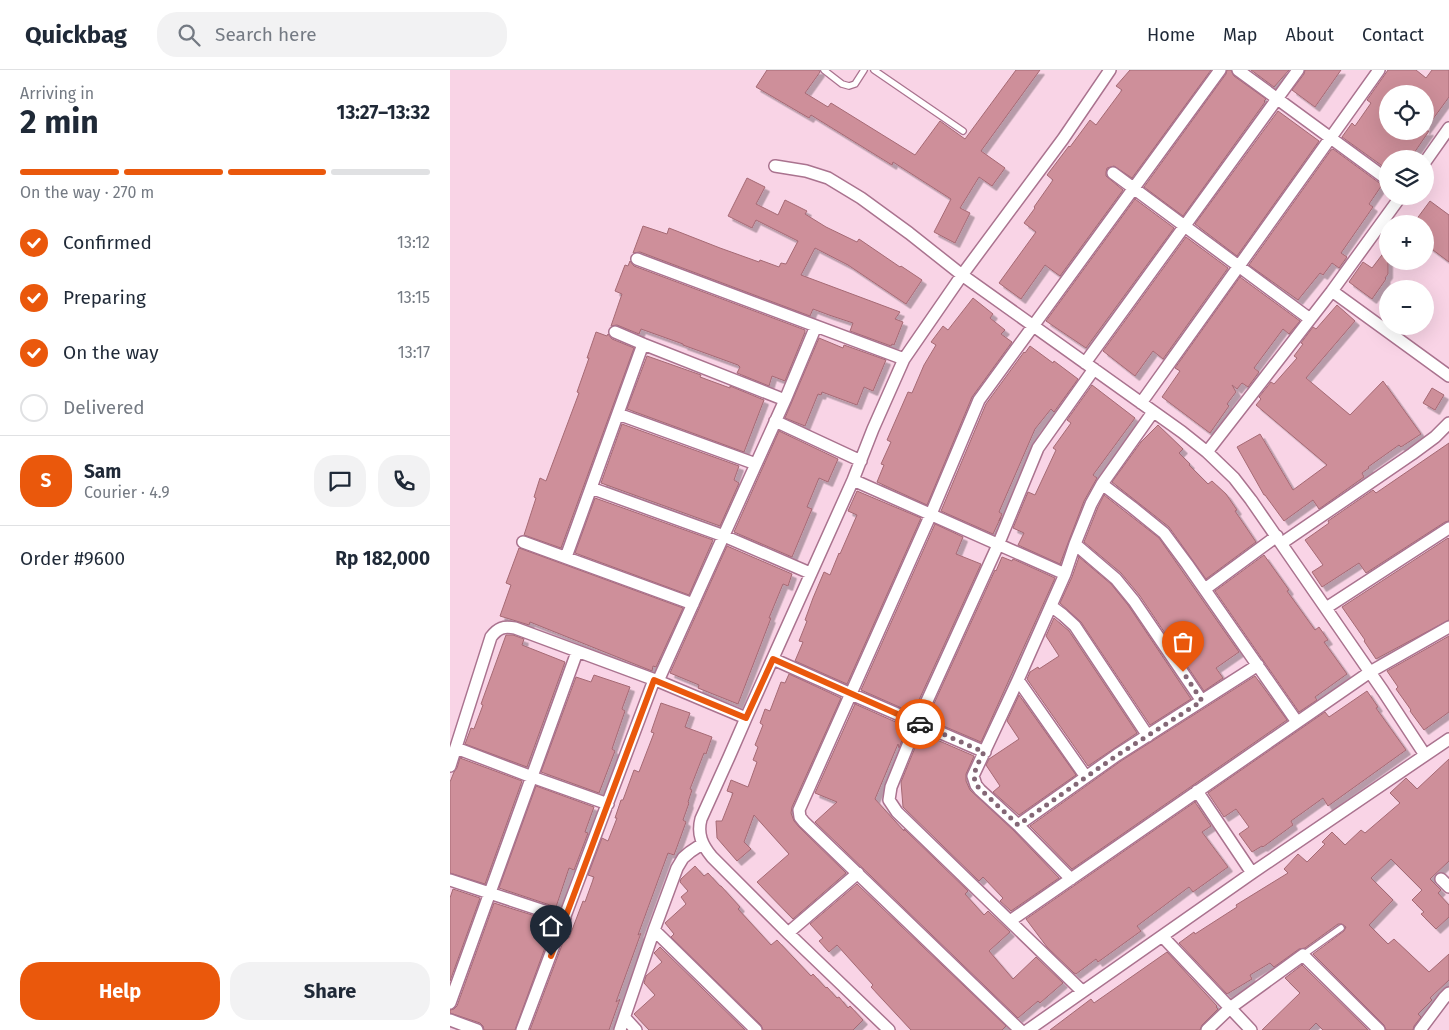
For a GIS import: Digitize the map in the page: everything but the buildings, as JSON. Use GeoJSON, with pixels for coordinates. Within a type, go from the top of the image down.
{"type":"FeatureCollection","features":[{"type":"Feature","properties":{"kind":"street"},"geometry":{"type":"LineString","coordinates":[[1020,1030],[804,822],[800,817],[799,810],[931,514],[979,400],[1220,70]]}},
{"type":"Feature","properties":{"kind":"street"},"geometry":{"type":"LineString","coordinates":[[1238,70],[1379,173]]}},
{"type":"Feature","properties":{"kind":"street"},"geometry":{"type":"LineString","coordinates":[[1082,991],[897,812],[890,800],[891,787],[998,545],[1038,448],[1090,366],[1185,226],[1298,70]]}},
{"type":"Feature","properties":{"kind":"street"},"geometry":{"type":"LineString","coordinates":[[1141,403],[1379,70]]}},
{"type":"Feature","properties":{"kind":"street"},"geometry":{"type":"LineString","coordinates":[[890,1030],[712,857],[702,844],[698,828],[853,480],[904,359],[962,275],[1063,139],[1107,71]]}},
{"type":"Feature","properties":{"kind":"street"},"geometry":{"type":"LineString","coordinates":[[1433,150],[1449,128]]}},
{"type":"Feature","properties":{"kind":"street"},"geometry":{"type":"LineString","coordinates":[[775,166],[806,170],[828,178],[861,198],[962,275],[1207,452],[1234,478],[1279,540],[1425,755]]}},
{"type":"Feature","properties":{"kind":"street"},"geometry":{"type":"LineString","coordinates":[[1113,173],[1310,319]]}},
{"type":"Feature","properties":{"kind":"street"},"geometry":{"type":"LineString","coordinates":[[1207,452],[1332,291],[1394,205]]}},
{"type":"Feature","properties":{"kind":"street"},"geometry":{"type":"LineString","coordinates":[[637,259],[904,359]]}},
{"type":"Feature","properties":{"kind":"street"},"geometry":{"type":"LineString","coordinates":[[1332,291],[1449,376]]}},
{"type":"Feature","properties":{"kind":"street"},"geometry":{"type":"LineString","coordinates":[[522,1030],[656,681],[724,536],[816,326]]}},
{"type":"Feature","properties":{"kind":"street"},"geometry":{"type":"LineString","coordinates":[[615,332],[785,400]]}},
{"type":"Feature","properties":{"kind":"street"},"geometry":{"type":"LineString","coordinates":[[566,557],[643,344]]}},
{"type":"Feature","properties":{"kind":"street"},"geometry":{"type":"LineString","coordinates":[[1071,879],[976,785],[974,776],[1065,574],[1091,504],[1102,484],[1154,412]]}},
{"type":"Feature","properties":{"kind":"street"},"geometry":{"type":"LineString","coordinates":[[618,414],[756,464]]}},
{"type":"Feature","properties":{"kind":"street"},"geometry":{"type":"LineString","coordinates":[[775,421],[861,461]]}},
{"type":"Feature","properties":{"kind":"street"},"geometry":{"type":"LineString","coordinates":[[1205,590],[1412,454],[1435,437],[1449,423]]}},
{"type":"Feature","properties":{"kind":"street"},"geometry":{"type":"LineString","coordinates":[[853,480],[1065,574]]}},
{"type":"Feature","properties":{"kind":"street"},"geometry":{"type":"LineString","coordinates":[[1102,484],[1164,533],[1297,722]]}},
{"type":"Feature","properties":{"kind":"street"},"geometry":{"type":"LineString","coordinates":[[591,488],[724,536],[810,574]]}},
{"type":"Feature","properties":{"kind":"street"},"geometry":{"type":"LineString","coordinates":[[1326,608],[1449,528]]}},
{"type":"Feature","properties":{"kind":"street"},"geometry":{"type":"LineString","coordinates":[[523,542],[693,604]]}},
{"type":"Feature","properties":{"kind":"street"},"geometry":{"type":"LineString","coordinates":[[1075,544],[1116,578],[1134,601],[1202,701]]}},
{"type":"Feature","properties":{"kind":"street"},"geometry":{"type":"LineString","coordinates":[[1051,606],[1076,626],[1148,736]]}},
{"type":"Feature","properties":{"kind":"street"},"geometry":{"type":"LineString","coordinates":[[450,766],[491,637],[500,628],[506,626],[656,681],[746,718]]}},
{"type":"Feature","properties":{"kind":"street"},"geometry":{"type":"LineString","coordinates":[[1010,921],[1370,672],[1449,627]]}},
{"type":"Feature","properties":{"kind":"street"},"geometry":{"type":"LineString","coordinates":[[450,1003],[577,652]]}},
{"type":"Feature","properties":{"kind":"street"},"geometry":{"type":"LineString","coordinates":[[773,659],[984,752]]}},
{"type":"Feature","properties":{"kind":"street"},"geometry":{"type":"LineString","coordinates":[[1018,825],[1086,777],[1258,665]]}},
{"type":"Feature","properties":{"kind":"street"},"geometry":{"type":"LineString","coordinates":[[1018,680],[1086,777]]}},
{"type":"Feature","properties":{"kind":"street"},"geometry":{"type":"LineString","coordinates":[[1028,1030],[1252,873],[1449,739]]}},
{"type":"Feature","properties":{"kind":"street"},"geometry":{"type":"LineString","coordinates":[[456,748],[608,804]]}},
{"type":"Feature","properties":{"kind":"street"},"geometry":{"type":"LineString","coordinates":[[1197,791],[1252,873]]}},
{"type":"Feature","properties":{"kind":"street"},"geometry":{"type":"LineString","coordinates":[[620,1030],[677,868],[683,858],[702,844]]}},
{"type":"Feature","properties":{"kind":"street"},"geometry":{"type":"LineString","coordinates":[[788,932],[858,873]]}},
{"type":"Feature","properties":{"kind":"street"},"geometry":{"type":"LineString","coordinates":[[450,880],[565,918]]}},
{"type":"Feature","properties":{"kind":"street"},"geometry":{"type":"LineString","coordinates":[[654,930],[756,1030]]}},
{"type":"Feature","properties":{"kind":"street"},"geometry":{"type":"LineString","coordinates":[[1162,936],[1250,1030]]}},
{"type":"Feature","properties":{"kind":"street"},"geometry":{"type":"LineString","coordinates":[[1207,1030],[1230,1008],[1303,955],[1379,1030]]}},
{"type":"Feature","properties":{"kind":"street"},"geometry":{"type":"LineString","coordinates":[[1420,1030],[1449,993]]}},
{"type":"Feature","properties":{"kind":"street"},"geometry":{"type":"LineString","coordinates":[[625,1018],[636,1030]]}},
{"type":"Feature","properties":{"kind":"street"},"geometry":{"type":"LineString","coordinates":[[450,1020],[477,1030]]}},
{"type":"Feature","properties":{"kind":"lane"},"geometry":{"type":"LineString","coordinates":[[824,70],[842,84],[849,86],[855,84],[864,70]]}},
{"type":"Feature","properties":{"kind":"lane"},"geometry":{"type":"LineString","coordinates":[[874,70],[962,131]]}},
{"type":"Feature","properties":{"kind":"lane"},"geometry":{"type":"LineString","coordinates":[[1303,955],[1341,928]]}},
{"type":"Feature","properties":{"kind":"way so far"},"geometry":{"type":"LineString","coordinates":[[920,724],[984,752],[975,771],[974,780],[976,785],[1018,825],[1116,756],[1202,701],[1183,672]]}},
{"type":"Feature","properties":{"kind":"route"},"geometry":{"type":"LineString","coordinates":[[551,956],[654,680],[746,718],[773,659],[920,724]]}}]}
